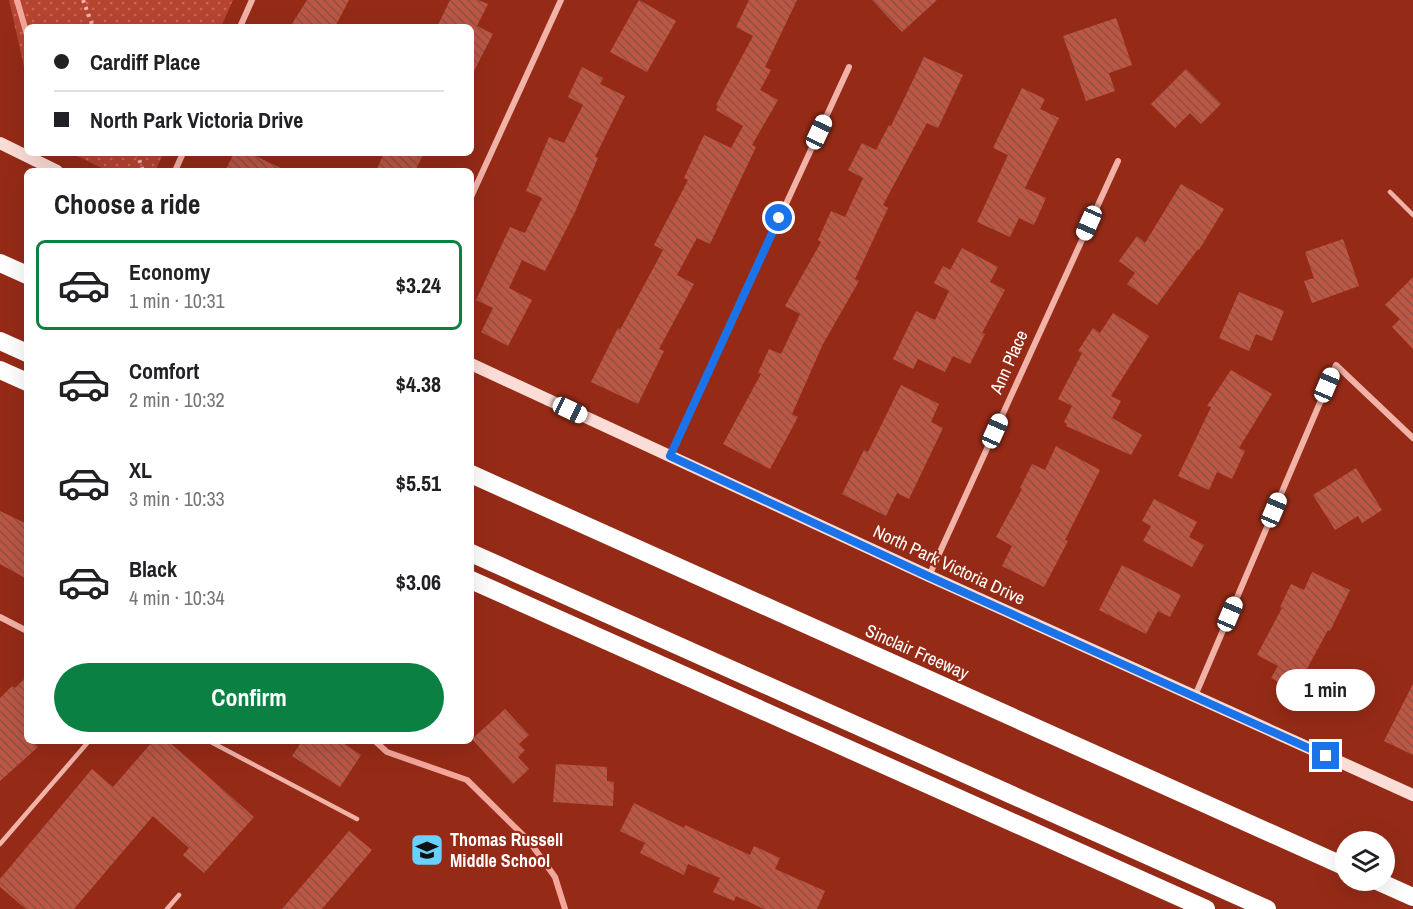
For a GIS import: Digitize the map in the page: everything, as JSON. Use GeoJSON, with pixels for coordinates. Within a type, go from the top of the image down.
{"type":"FeatureCollection","features":[{"type":"Feature","properties":{"kind":"highway"},"geometry":{"type":"LineString","coordinates":[[0,263],[24,274]]}},
{"type":"Feature","properties":{"kind":"highway"},"geometry":{"type":"LineString","coordinates":[[0,341],[24,352]]}},
{"type":"Feature","properties":{"kind":"highway"},"geometry":{"type":"LineString","coordinates":[[0,370],[24,381]]}},
{"type":"Feature","properties":{"kind":"highway","name":"Sinclair Freeway"},"geometry":{"type":"LineString","coordinates":[[474,475],[1335,862]]}},
{"type":"Feature","properties":{"kind":"highway"},"geometry":{"type":"LineString","coordinates":[[474,553],[1267,909]]}},
{"type":"Feature","properties":{"kind":"highway"},"geometry":{"type":"LineString","coordinates":[[474,581],[1206,909]]}},
{"type":"Feature","properties":{"kind":"highway"},"geometry":{"type":"LineString","coordinates":[[1395,889],[1413,897]]}},
{"type":"Feature","properties":{"kind":"street"},"geometry":{"type":"LineString","coordinates":[[241,24],[252,0]]}},
{"type":"Feature","properties":{"kind":"street"},"geometry":{"type":"LineString","coordinates":[[474,190],[561,0]]}},
{"type":"Feature","properties":{"kind":"street"},"geometry":{"type":"LineString","coordinates":[[670,456],[849,67]]}},
{"type":"Feature","properties":{"kind":"street"},"geometry":{"type":"LineString","coordinates":[[0,143],[24,155]]}},
{"type":"Feature","properties":{"kind":"street"},"geometry":{"type":"LineString","coordinates":[[26,156],[51,168]]}},
{"type":"Feature","properties":{"kind":"street","name":"Ann Place"},"geometry":{"type":"LineString","coordinates":[[928,576],[1118,161]]}},
{"type":"Feature","properties":{"kind":"street","name":"North Park Victoria Drive"},"geometry":{"type":"LineString","coordinates":[[474,365],[928,576],[1413,795]]}},
{"type":"Feature","properties":{"kind":"street"},"geometry":{"type":"LineString","coordinates":[[1194,696],[1336,365],[1413,438]]}},
{"type":"Feature","properties":{"kind":"street"},"geometry":{"type":"LineString","coordinates":[[0,626],[3,619],[24,630]]}},
{"type":"Feature","properties":{"kind":"lane"},"geometry":{"type":"LineString","coordinates":[[1390,192],[1413,214]]}},
{"type":"Feature","properties":{"kind":"lane"},"geometry":{"type":"LineString","coordinates":[[0,844],[86,744]]}},
{"type":"Feature","properties":{"kind":"lane"},"geometry":{"type":"LineString","coordinates":[[215,744],[357,819]]}},
{"type":"Feature","properties":{"kind":"lane"},"geometry":{"type":"LineString","coordinates":[[167,909],[178,895]]}},
{"type":"Feature","properties":{"kind":"path"},"geometry":{"type":"LineString","coordinates":[[83,0],[92,24]]}},
{"type":"Feature","properties":{"kind":"shaded area"},"geometry":{"type":"Polygon","coordinates":[[[9,0],[233,0],[222,24],[24,24],[24,67],[9,0]]]}},
{"type":"Feature","properties":{"kind":"shaded area"},"geometry":{"type":"Polygon","coordinates":[[[77,156],[162,156],[156,168],[102,168],[77,156]]]}},
{"type":"Feature","properties":{"kind":"building"},"geometry":{"type":"Polygon","coordinates":[[[307,0],[349,0],[337,24],[292,24],[307,0]]]}},
{"type":"Feature","properties":{"kind":"building"},"geometry":{"type":"Polygon","coordinates":[[[450,0],[478,0],[488,4],[477,26],[493,34],[474,71],[474,24],[438,24],[450,0]]]}},
{"type":"Feature","properties":{"kind":"building"},"geometry":{"type":"Polygon","coordinates":[[[639,0],[676,21],[647,72],[610,52],[639,0]]]}},
{"type":"Feature","properties":{"kind":"building"},"geometry":{"type":"Polygon","coordinates":[[[749,0],[797,0],[765,67],[771,70],[760,90],[778,100],[752,145],[756,147],[710,244],[697,238],[677,275],[694,284],[659,349],[664,351],[638,404],[591,382],[618,328],[620,330],[663,250],[654,245],[688,180],[684,178],[704,135],[731,148],[743,126],[716,110],[718,106],[716,105],[753,36],[736,27],[749,0]]]}},
{"type":"Feature","properties":{"kind":"building"},"geometry":{"type":"Polygon","coordinates":[[[872,0],[937,0],[902,32],[872,0]]]}},
{"type":"Feature","properties":{"kind":"building"},"geometry":{"type":"Polygon","coordinates":[[[1116,18],[1132,65],[1109,73],[1115,91],[1086,101],[1063,36],[1116,18]]]}},
{"type":"Feature","properties":{"kind":"building"},"geometry":{"type":"Polygon","coordinates":[[[924,57],[963,75],[938,128],[927,123],[883,205],[888,208],[855,279],[859,281],[823,344],[792,414],[798,417],[770,469],[723,444],[761,374],[758,373],[769,349],[781,354],[800,314],[785,306],[821,242],[818,240],[831,211],[845,217],[863,178],[848,170],[862,143],[876,150],[889,125],[891,126],[924,57]]]}},
{"type":"Feature","properties":{"kind":"building"},"geometry":{"type":"Polygon","coordinates":[[[582,67],[603,78],[600,84],[625,96],[595,157],[598,158],[575,212],[545,271],[522,260],[509,288],[532,300],[508,346],[481,332],[493,308],[476,300],[510,227],[525,233],[542,198],[526,191],[549,137],[564,143],[583,105],[568,97],[582,67]]]}},
{"type":"Feature","properties":{"kind":"building"},"geometry":{"type":"Polygon","coordinates":[[[1186,69],[1221,104],[1201,124],[1190,113],[1175,128],[1151,104],[1186,69]]]}},
{"type":"Feature","properties":{"kind":"building"},"geometry":{"type":"Polygon","coordinates":[[[1022,88],[1045,99],[1040,109],[1059,118],[1025,188],[1046,198],[1034,225],[1019,218],[1010,237],[977,222],[1008,155],[993,148],[1022,88]]]}},
{"type":"Feature","properties":{"kind":"building"},"geometry":{"type":"Polygon","coordinates":[[[232,156],[255,156],[281,168],[226,168],[232,156]]]}},
{"type":"Feature","properties":{"kind":"building"},"geometry":{"type":"Polygon","coordinates":[[[383,156],[422,156],[416,168],[377,168],[383,156]]]}},
{"type":"Feature","properties":{"kind":"building"},"geometry":{"type":"Polygon","coordinates":[[[1181,184],[1224,209],[1199,250],[1157,305],[1127,284],[1135,273],[1119,261],[1137,236],[1145,243],[1181,184]]]}},
{"type":"Feature","properties":{"kind":"building"},"geometry":{"type":"Polygon","coordinates":[[[1343,239],[1359,286],[1312,303],[1304,281],[1314,278],[1305,252],[1343,239]]]}},
{"type":"Feature","properties":{"kind":"building"},"geometry":{"type":"Polygon","coordinates":[[[962,248],[998,267],[990,282],[1005,290],[982,333],[985,334],[970,364],[953,356],[945,372],[918,359],[913,369],[893,359],[916,311],[935,320],[949,291],[934,283],[943,266],[950,270],[962,248]]]}},
{"type":"Feature","properties":{"kind":"building"},"geometry":{"type":"Polygon","coordinates":[[[1413,277],[1413,349],[1392,327],[1400,319],[1385,305],[1413,277]]]}},
{"type":"Feature","properties":{"kind":"building"},"geometry":{"type":"Polygon","coordinates":[[[1239,292],[1284,311],[1272,341],[1256,334],[1249,351],[1219,338],[1239,292]]]}},
{"type":"Feature","properties":{"kind":"building"},"geometry":{"type":"Polygon","coordinates":[[[1113,313],[1149,336],[1111,396],[1121,401],[1112,418],[1142,435],[1131,455],[1066,426],[1064,422],[1072,406],[1058,399],[1082,353],[1078,351],[1093,328],[1100,333],[1113,313]]]}},
{"type":"Feature","properties":{"kind":"building"},"geometry":{"type":"Polygon","coordinates":[[[1231,370],[1272,394],[1239,448],[1245,451],[1232,479],[1217,472],[1209,490],[1178,476],[1211,407],[1207,406],[1231,370]]]}},
{"type":"Feature","properties":{"kind":"building"},"geometry":{"type":"Polygon","coordinates":[[[901,385],[939,404],[931,422],[943,428],[909,499],[897,493],[886,516],[842,494],[864,450],[868,452],[901,385]]]}},
{"type":"Feature","properties":{"kind":"building"},"geometry":{"type":"Polygon","coordinates":[[[1056,446],[1100,470],[1044,587],[1002,566],[1012,546],[996,537],[1022,489],[1020,488],[1032,464],[1045,470],[1056,446]]]}},
{"type":"Feature","properties":{"kind":"building"},"geometry":{"type":"Polygon","coordinates":[[[1356,468],[1382,510],[1362,523],[1358,516],[1335,530],[1313,495],[1356,468]]]}},
{"type":"Feature","properties":{"kind":"building"},"geometry":{"type":"Polygon","coordinates":[[[1154,499],[1197,522],[1189,537],[1204,545],[1192,567],[1143,541],[1151,526],[1142,521],[1154,499]]]}},
{"type":"Feature","properties":{"kind":"building"},"geometry":{"type":"Polygon","coordinates":[[[0,511],[24,523],[24,577],[0,564],[0,511]]]}},
{"type":"Feature","properties":{"kind":"building"},"geometry":{"type":"Polygon","coordinates":[[[1122,565],[1181,595],[1170,617],[1158,611],[1146,634],[1099,610],[1122,565]]]}},
{"type":"Feature","properties":{"kind":"building"},"geometry":{"type":"Polygon","coordinates":[[[1312,572],[1350,590],[1330,631],[1328,630],[1295,691],[1271,678],[1278,666],[1257,655],[1282,608],[1280,607],[1291,584],[1304,590],[1312,572]]]}},
{"type":"Feature","properties":{"kind":"building"},"geometry":{"type":"Polygon","coordinates":[[[24,679],[24,744],[35,744],[38,747],[0,781],[0,698],[12,686],[15,688],[24,679]]]}},
{"type":"Feature","properties":{"kind":"building"},"geometry":{"type":"Polygon","coordinates":[[[1413,684],[1413,755],[1384,741],[1413,684]]]}},
{"type":"Feature","properties":{"kind":"building"},"geometry":{"type":"Polygon","coordinates":[[[505,709],[529,735],[519,744],[525,750],[518,757],[529,769],[513,784],[474,741],[474,737],[505,709]]]}},
{"type":"Feature","properties":{"kind":"building"},"geometry":{"type":"Polygon","coordinates":[[[150,744],[171,744],[254,817],[204,873],[183,855],[189,848],[153,816],[74,909],[26,909],[0,887],[0,879],[92,769],[113,787],[150,744]]]}},
{"type":"Feature","properties":{"kind":"building"},"geometry":{"type":"Polygon","coordinates":[[[300,744],[344,744],[361,755],[340,787],[292,756],[300,744]]]}},
{"type":"Feature","properties":{"kind":"building"},"geometry":{"type":"Polygon","coordinates":[[[556,764],[607,767],[607,781],[614,782],[613,806],[553,802],[556,764]]]}},
{"type":"Feature","properties":{"kind":"building"},"geometry":{"type":"Polygon","coordinates":[[[634,803],[684,828],[685,825],[750,855],[754,846],[780,858],[775,869],[825,891],[817,909],[764,909],[736,896],[734,901],[713,892],[720,878],[688,864],[684,875],[640,853],[645,843],[620,831],[634,803]]]}},
{"type":"Feature","properties":{"kind":"building"},"geometry":{"type":"Polygon","coordinates":[[[349,831],[372,850],[322,909],[282,909],[349,831]]]}},
{"type":"Feature","properties":{"kind":"waterway"},"geometry":{"type":"LineString","coordinates":[[17,0],[24,24]]}},
{"type":"Feature","properties":{"kind":"waterway"},"geometry":{"type":"LineString","coordinates":[[378,744],[387,752],[467,780],[529,841],[555,877],[565,909]]}},
{"type":"Feature","properties":{"kind":"place","name":"Thomas Russell Middle School"},"geometry":{"type":"Point","coordinates":[427,850]}},
{"type":"Feature","properties":{"kind":"route"},"geometry":{"type":"LineString","coordinates":[[779,218],[670,456],[928,576],[1326,756]]}}]}
